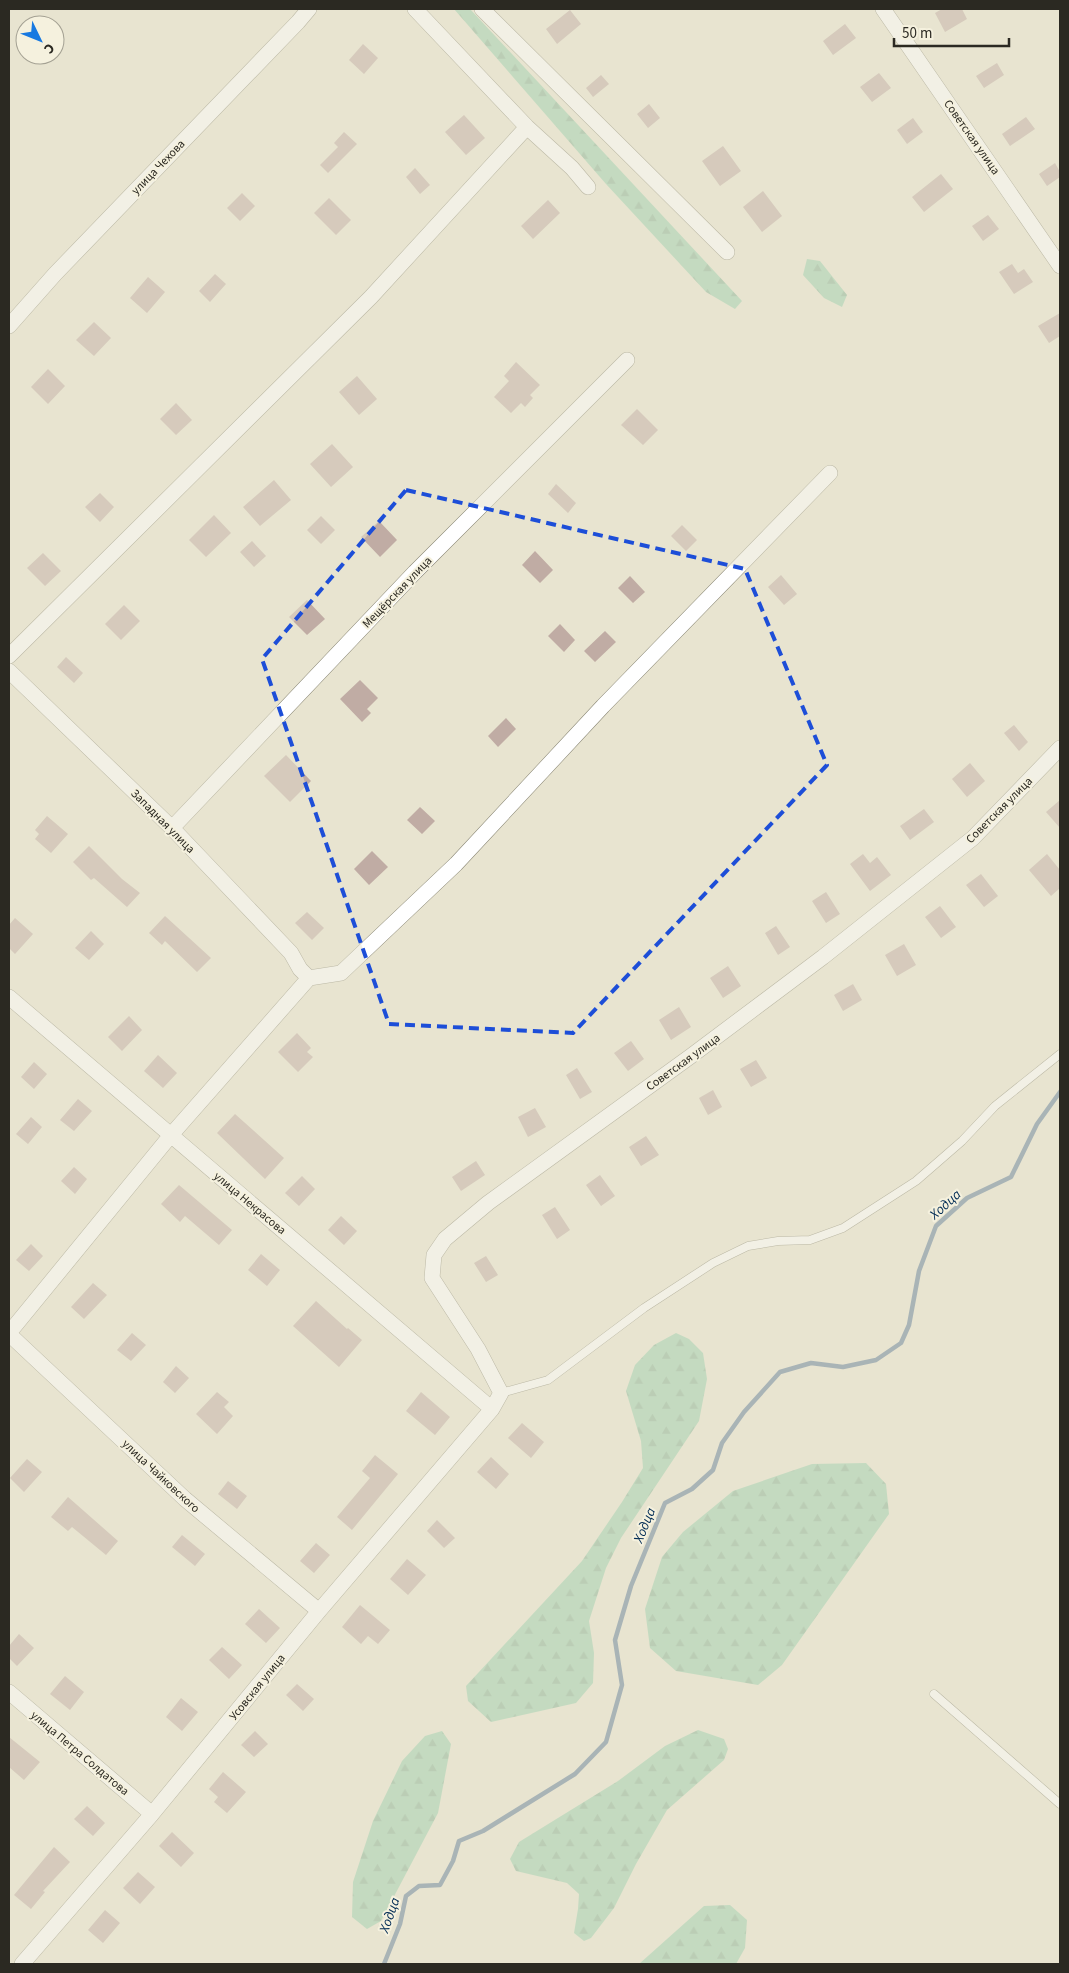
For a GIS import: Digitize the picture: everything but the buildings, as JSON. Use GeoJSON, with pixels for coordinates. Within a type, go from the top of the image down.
{"type":"FeatureCollection","features":[{"type":"Feature","properties":{"kind":"street","name":"улица Чехова"},"geometry":{"type":"LineString","coordinates":[[9,326],[55,274],[309,9]]}},
{"type":"Feature","properties":{"kind":"street"},"geometry":{"type":"LineString","coordinates":[[415,9],[526,127],[572,168],[588,187]]}},
{"type":"Feature","properties":{"kind":"street"},"geometry":{"type":"LineString","coordinates":[[482,9],[727,252]]}},
{"type":"Feature","properties":{"kind":"street","name":"Советская улица"},"geometry":{"type":"LineString","coordinates":[[883,9],[1060,266]]}},
{"type":"Feature","properties":{"kind":"street"},"geometry":{"type":"LineString","coordinates":[[9,656],[371,297],[526,127]]}},
{"type":"Feature","properties":{"kind":"street","name":"Мещёрская улица"},"geometry":{"type":"LineString","coordinates":[[172,828],[415,572],[627,360]]}},
{"type":"Feature","properties":{"kind":"street"},"geometry":{"type":"LineString","coordinates":[[9,1334],[171,1135],[309,978],[341,973],[456,864],[602,706],[830,473]]}},
{"type":"Feature","properties":{"kind":"street","name":"Западная улица"},"geometry":{"type":"LineString","coordinates":[[9,671],[172,828],[291,953],[300,969],[309,978]]}},
{"type":"Feature","properties":{"kind":"street","name":"Советская улица"},"geometry":{"type":"LineString","coordinates":[[501,1393],[478,1349],[432,1278],[434,1255],[445,1238],[488,1203],[816,963],[973,838],[1060,748]]}},
{"type":"Feature","properties":{"kind":"street","name":"улица Некрасова"},"geometry":{"type":"LineString","coordinates":[[9,997],[492,1409]]}},
{"type":"Feature","properties":{"kind":"street","name":"улица Чайковского"},"geometry":{"type":"LineString","coordinates":[[9,1334],[185,1499],[319,1611]]}},
{"type":"Feature","properties":{"kind":"street"},"geometry":{"type":"LineString","coordinates":[[492,1409],[501,1393]]}},
{"type":"Feature","properties":{"kind":"street","name":"Усовская улица"},"geometry":{"type":"LineString","coordinates":[[22,1964],[152,1814],[319,1611],[492,1409]]}},
{"type":"Feature","properties":{"kind":"street","name":"улица Петра Солдатова"},"geometry":{"type":"LineString","coordinates":[[9,1692],[152,1814]]}},
{"type":"Feature","properties":{"kind":"lane"},"geometry":{"type":"LineString","coordinates":[[501,1393],[548,1380],[644,1308],[713,1263],[748,1246],[778,1240],[810,1240],[844,1228],[916,1181],[962,1141],[995,1106],[1060,1054]]}},
{"type":"Feature","properties":{"kind":"lane"},"geometry":{"type":"LineString","coordinates":[[934,1694],[1060,1804]]}},
{"type":"Feature","properties":{"kind":"highlighted area"},"geometry":{"type":"Polygon","coordinates":[[[406,490],[745,569],[827,765],[573,1033],[389,1024],[262,659],[406,490]]]}},
{"type":"Feature","properties":{"kind":"green space"},"geometry":{"type":"Polygon","coordinates":[[[454,9],[470,9],[742,301],[735,309],[706,292],[606,184],[454,9]]]}},
{"type":"Feature","properties":{"kind":"green space"},"geometry":{"type":"Polygon","coordinates":[[[807,259],[820,261],[847,295],[842,307],[824,298],[803,275],[807,259]]]}},
{"type":"Feature","properties":{"kind":"green space"},"geometry":{"type":"Polygon","coordinates":[[[676,1333],[689,1339],[703,1353],[707,1379],[699,1421],[621,1538],[606,1568],[589,1621],[594,1653],[593,1683],[576,1703],[491,1722],[468,1701],[466,1686],[582,1561],[643,1468],[641,1441],[626,1391],[635,1365],[654,1345],[676,1333]]]}},
{"type":"Feature","properties":{"kind":"green space"},"geometry":{"type":"Polygon","coordinates":[[[866,1463],[886,1484],[889,1514],[782,1665],[758,1685],[676,1671],[650,1648],[645,1609],[662,1557],[683,1532],[733,1491],[812,1464],[866,1463]]]}},
{"type":"Feature","properties":{"kind":"green space"},"geometry":{"type":"Polygon","coordinates":[[[698,1730],[724,1739],[728,1749],[724,1760],[667,1810],[636,1864],[614,1908],[591,1938],[584,1941],[574,1933],[579,1894],[567,1883],[516,1871],[510,1859],[519,1842],[618,1781],[665,1746],[698,1730]]]}},
{"type":"Feature","properties":{"kind":"green space"},"geometry":{"type":"Polygon","coordinates":[[[442,1731],[451,1744],[438,1813],[381,1921],[367,1929],[352,1917],[353,1882],[373,1821],[402,1761],[425,1736],[442,1731]]]}},
{"type":"Feature","properties":{"kind":"green space"},"geometry":{"type":"Polygon","coordinates":[[[730,1905],[747,1920],[745,1948],[736,1964],[639,1964],[704,1906],[730,1905]]]}},
{"type":"Feature","properties":{"kind":"waterway","name":"Ходца"},"geometry":{"type":"LineString","coordinates":[[384,1964],[400,1924],[406,1896],[419,1886],[440,1885],[453,1861],[459,1841],[483,1831],[575,1774],[606,1742],[622,1685],[615,1640],[631,1586],[665,1503],[692,1489],[713,1470],[722,1443],[744,1412],[780,1372],[811,1363],[843,1367],[876,1360],[901,1343],[909,1325],[919,1271],[936,1226],[967,1198],[1011,1177],[1037,1124],[1060,1092]]}}]}
